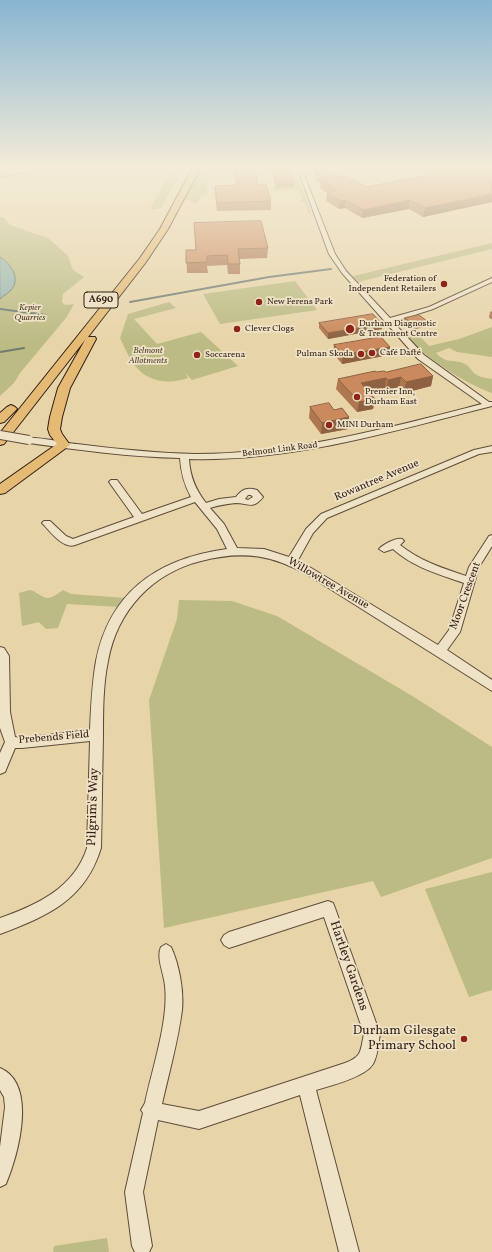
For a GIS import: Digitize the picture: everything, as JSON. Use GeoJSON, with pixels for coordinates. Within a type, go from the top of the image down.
{"type":"FeatureCollection","features":[{"type":"Feature","properties":{"kind":"highway","name":"A690"},"geometry":{"type":"LineString","coordinates":[[36,380],[132,260],[155,225]]}},
{"type":"Feature","properties":{"kind":"highway","name":"A690"},"geometry":{"type":"LineString","coordinates":[[0,441],[122,288],[143,260],[165,225]]}},
{"type":"Feature","properties":{"kind":"highway"},"geometry":{"type":"LineString","coordinates":[[0,490],[64,445],[56,435],[54,429],[64,388],[100,322],[122,288]]}},
{"type":"Feature","properties":{"kind":"highway"},"geometry":{"type":"LineString","coordinates":[[0,419],[14,406],[0,423]]}},
{"type":"Feature","properties":{"kind":"street"},"geometry":{"type":"LineString","coordinates":[[321,225],[332,254],[344,272],[428,364],[490,404]]}},
{"type":"Feature","properties":{"kind":"street"},"geometry":{"type":"LineString","coordinates":[[387,320],[408,316],[435,306],[492,280]]}},
{"type":"Feature","properties":{"kind":"street","name":"Belmont Link Road"},"geometry":{"type":"LineString","coordinates":[[0,435],[126,453],[184,457],[245,455],[293,449],[364,435],[490,404]]}},
{"type":"Feature","properties":{"kind":"street","name":"Rowantree Avenue"},"geometry":{"type":"LineString","coordinates":[[292,561],[308,531],[324,516],[477,452],[492,449]]}},
{"type":"Feature","properties":{"kind":"street"},"geometry":{"type":"LineString","coordinates":[[184,457],[186,481],[230,543],[233,551]]}},
{"type":"Feature","properties":{"kind":"street"},"geometry":{"type":"LineString","coordinates":[[114,482],[140,518]]}},
{"type":"Feature","properties":{"kind":"street"},"geometry":{"type":"LineString","coordinates":[[47,523],[62,538],[72,543],[197,498]]}},
{"type":"Feature","properties":{"kind":"street"},"geometry":{"type":"LineString","coordinates":[[204,507],[219,502],[239,500]]}},
{"type":"Feature","properties":{"kind":"street"},"geometry":{"type":"LineString","coordinates":[[384,549],[396,543],[408,557],[421,564],[469,581]]}},
{"type":"Feature","properties":{"kind":"street","name":"Moor Crescent"},"geometry":{"type":"LineString","coordinates":[[439,652],[454,632],[474,566],[490,544]]}},
{"type":"Feature","properties":{"kind":"street","name":"Willowtree Avenue"},"geometry":{"type":"LineString","coordinates":[[97,735],[97,702],[102,659],[112,631],[128,602],[147,582],[163,572],[204,557],[233,551],[267,553],[292,561],[492,686]]}},
{"type":"Feature","properties":{"kind":"street","name":"Prebends Field"},"geometry":{"type":"LineString","coordinates":[[0,652],[3,656],[6,733],[11,742]]}},
{"type":"Feature","properties":{"kind":"street","name":"Prebends Field"},"geometry":{"type":"LineString","coordinates":[[11,742],[22,743],[97,735]]}},
{"type":"Feature","properties":{"kind":"street","name":"Pilgrim's Way"},"geometry":{"type":"LineString","coordinates":[[0,926],[35,913],[61,898],[78,882],[87,868],[94,848],[97,735]]}},
{"type":"Feature","properties":{"kind":"street","name":"Prebends Field"},"geometry":{"type":"LineString","coordinates":[[0,768],[11,742]]}},
{"type":"Feature","properties":{"kind":"street","name":"Hartley Gardens"},"geometry":{"type":"LineString","coordinates":[[150,1110],[199,1120],[355,1068],[365,1061],[370,1050],[372,1034],[328,908],[229,940]]}},
{"type":"Feature","properties":{"kind":"street"},"geometry":{"type":"LineString","coordinates":[[142,1246],[134,1192],[150,1110],[174,1009],[173,985],[166,952]]}},
{"type":"Feature","properties":{"kind":"street"},"geometry":{"type":"LineString","coordinates":[[0,1077],[10,1089],[14,1105],[11,1131],[0,1178]]}},
{"type":"Feature","properties":{"kind":"street"},"geometry":{"type":"LineString","coordinates":[[306,1084],[349,1252]]}},
{"type":"Feature","properties":{"kind":"green space","name":"Kepier Quarries"},"geometry":{"type":"Polygon","coordinates":[[[0,225],[11,225],[48,238],[68,256],[73,270],[84,277],[63,294],[62,302],[65,305],[74,304],[66,318],[20,373],[14,383],[0,396],[0,299],[11,290],[13,269],[0,257],[0,225]]]}},
{"type":"Feature","properties":{"kind":"green space"},"geometry":{"type":"Polygon","coordinates":[[[492,243],[492,249],[358,282],[353,276],[492,243]]]}},
{"type":"Feature","properties":{"kind":"green space","name":"New Ferens Park"},"geometry":{"type":"Polygon","coordinates":[[[295,281],[317,310],[220,324],[203,294],[295,281]]]}},
{"type":"Feature","properties":{"kind":"green space","name":"Belmont Allotments"},"geometry":{"type":"Polygon","coordinates":[[[169,302],[176,308],[134,319],[157,344],[201,332],[238,366],[192,380],[185,373],[188,378],[175,381],[155,380],[143,374],[135,366],[120,338],[128,314],[169,302]]]}},
{"type":"Feature","properties":{"kind":"green space"},"geometry":{"type":"Polygon","coordinates":[[[492,327],[492,357],[457,352],[449,348],[436,353],[444,359],[465,364],[474,373],[482,377],[492,379],[492,393],[465,381],[438,363],[418,348],[406,334],[416,332],[429,346],[459,339],[492,327]]]}},
{"type":"Feature","properties":{"kind":"green space"},"geometry":{"type":"Polygon","coordinates":[[[30,590],[47,598],[58,594],[63,590],[71,594],[126,598],[120,607],[67,604],[58,628],[46,629],[39,622],[22,626],[19,593],[30,590]]]}},
{"type":"Feature","properties":{"kind":"green space"},"geometry":{"type":"Polygon","coordinates":[[[179,600],[232,601],[277,616],[414,697],[492,747],[492,858],[381,897],[373,881],[164,928],[149,700],[177,619],[179,600]]]}},
{"type":"Feature","properties":{"kind":"green space"},"geometry":{"type":"Polygon","coordinates":[[[492,872],[492,990],[469,997],[425,889],[492,872]]]}},
{"type":"Feature","properties":{"kind":"green space"},"geometry":{"type":"Polygon","coordinates":[[[107,1238],[109,1252],[53,1252],[54,1246],[107,1238]]]}},
{"type":"Feature","properties":{"kind":"water"},"geometry":{"type":"Polygon","coordinates":[[[0,257],[8,263],[14,272],[15,282],[10,291],[0,299],[0,257]]]}},
{"type":"Feature","properties":{"kind":"building"},"geometry":{"type":"Polygon","coordinates":[[[194,225],[262,225],[268,248],[238,249],[240,264],[228,264],[227,255],[207,256],[207,262],[186,263],[186,250],[196,250],[194,225]]]}},
{"type":"Feature","properties":{"kind":"building"},"geometry":{"type":"Polygon","coordinates":[[[373,314],[382,324],[328,333],[319,323],[373,314]]]}},
{"type":"Feature","properties":{"kind":"building"},"geometry":{"type":"Polygon","coordinates":[[[419,315],[427,321],[413,324],[405,318],[419,315]]]}},
{"type":"Feature","properties":{"kind":"building"},"geometry":{"type":"Polygon","coordinates":[[[381,337],[390,347],[343,355],[334,345],[381,337]]]}},
{"type":"Feature","properties":{"kind":"building"},"geometry":{"type":"Polygon","coordinates":[[[421,364],[433,376],[406,382],[401,377],[388,380],[386,378],[361,383],[375,399],[359,402],[338,379],[375,371],[386,372],[421,364]]]}},
{"type":"Feature","properties":{"kind":"building"},"geometry":{"type":"Polygon","coordinates":[[[329,403],[334,410],[342,408],[349,417],[322,423],[310,407],[329,403]]]}},
{"type":"Feature","properties":{"kind":"waterway"},"geometry":{"type":"LineString","coordinates":[[130,302],[269,277],[331,269]]}},
{"type":"Feature","properties":{"kind":"waterway"},"geometry":{"type":"LineString","coordinates":[[0,309],[46,315]]}},
{"type":"Feature","properties":{"kind":"waterway"},"geometry":{"type":"LineString","coordinates":[[0,352],[24,348]]}},
{"type":"Feature","properties":{"kind":"place","name":"Federation of Independent Retailers"},"geometry":{"type":"Point","coordinates":[444,284]}},
{"type":"Feature","properties":{"kind":"place","name":"New Ferens Park"},"geometry":{"type":"Point","coordinates":[259,302]}},
{"type":"Feature","properties":{"kind":"place","name":"Clever Clogs"},"geometry":{"type":"Point","coordinates":[237,329]}},
{"type":"Feature","properties":{"kind":"place","name":"Durham Diagnostic & Treatment Centre"},"geometry":{"type":"Point","coordinates":[350,329]}},
{"type":"Feature","properties":{"kind":"place","name":"Café Dafté"},"geometry":{"type":"Point","coordinates":[372,353]}},
{"type":"Feature","properties":{"kind":"place","name":"Pulman Skoda"},"geometry":{"type":"Point","coordinates":[361,354]}},
{"type":"Feature","properties":{"kind":"place","name":"Soccarena"},"geometry":{"type":"Point","coordinates":[197,355]}},
{"type":"Feature","properties":{"kind":"place","name":"Premier Inn, Durham East"},"geometry":{"type":"Point","coordinates":[357,397]}},
{"type":"Feature","properties":{"kind":"place","name":"MINI Durham"},"geometry":{"type":"Point","coordinates":[329,425]}},
{"type":"Feature","properties":{"kind":"place","name":"Durham Gilesgate Primary School"},"geometry":{"type":"Point","coordinates":[464,1039]}}]}
